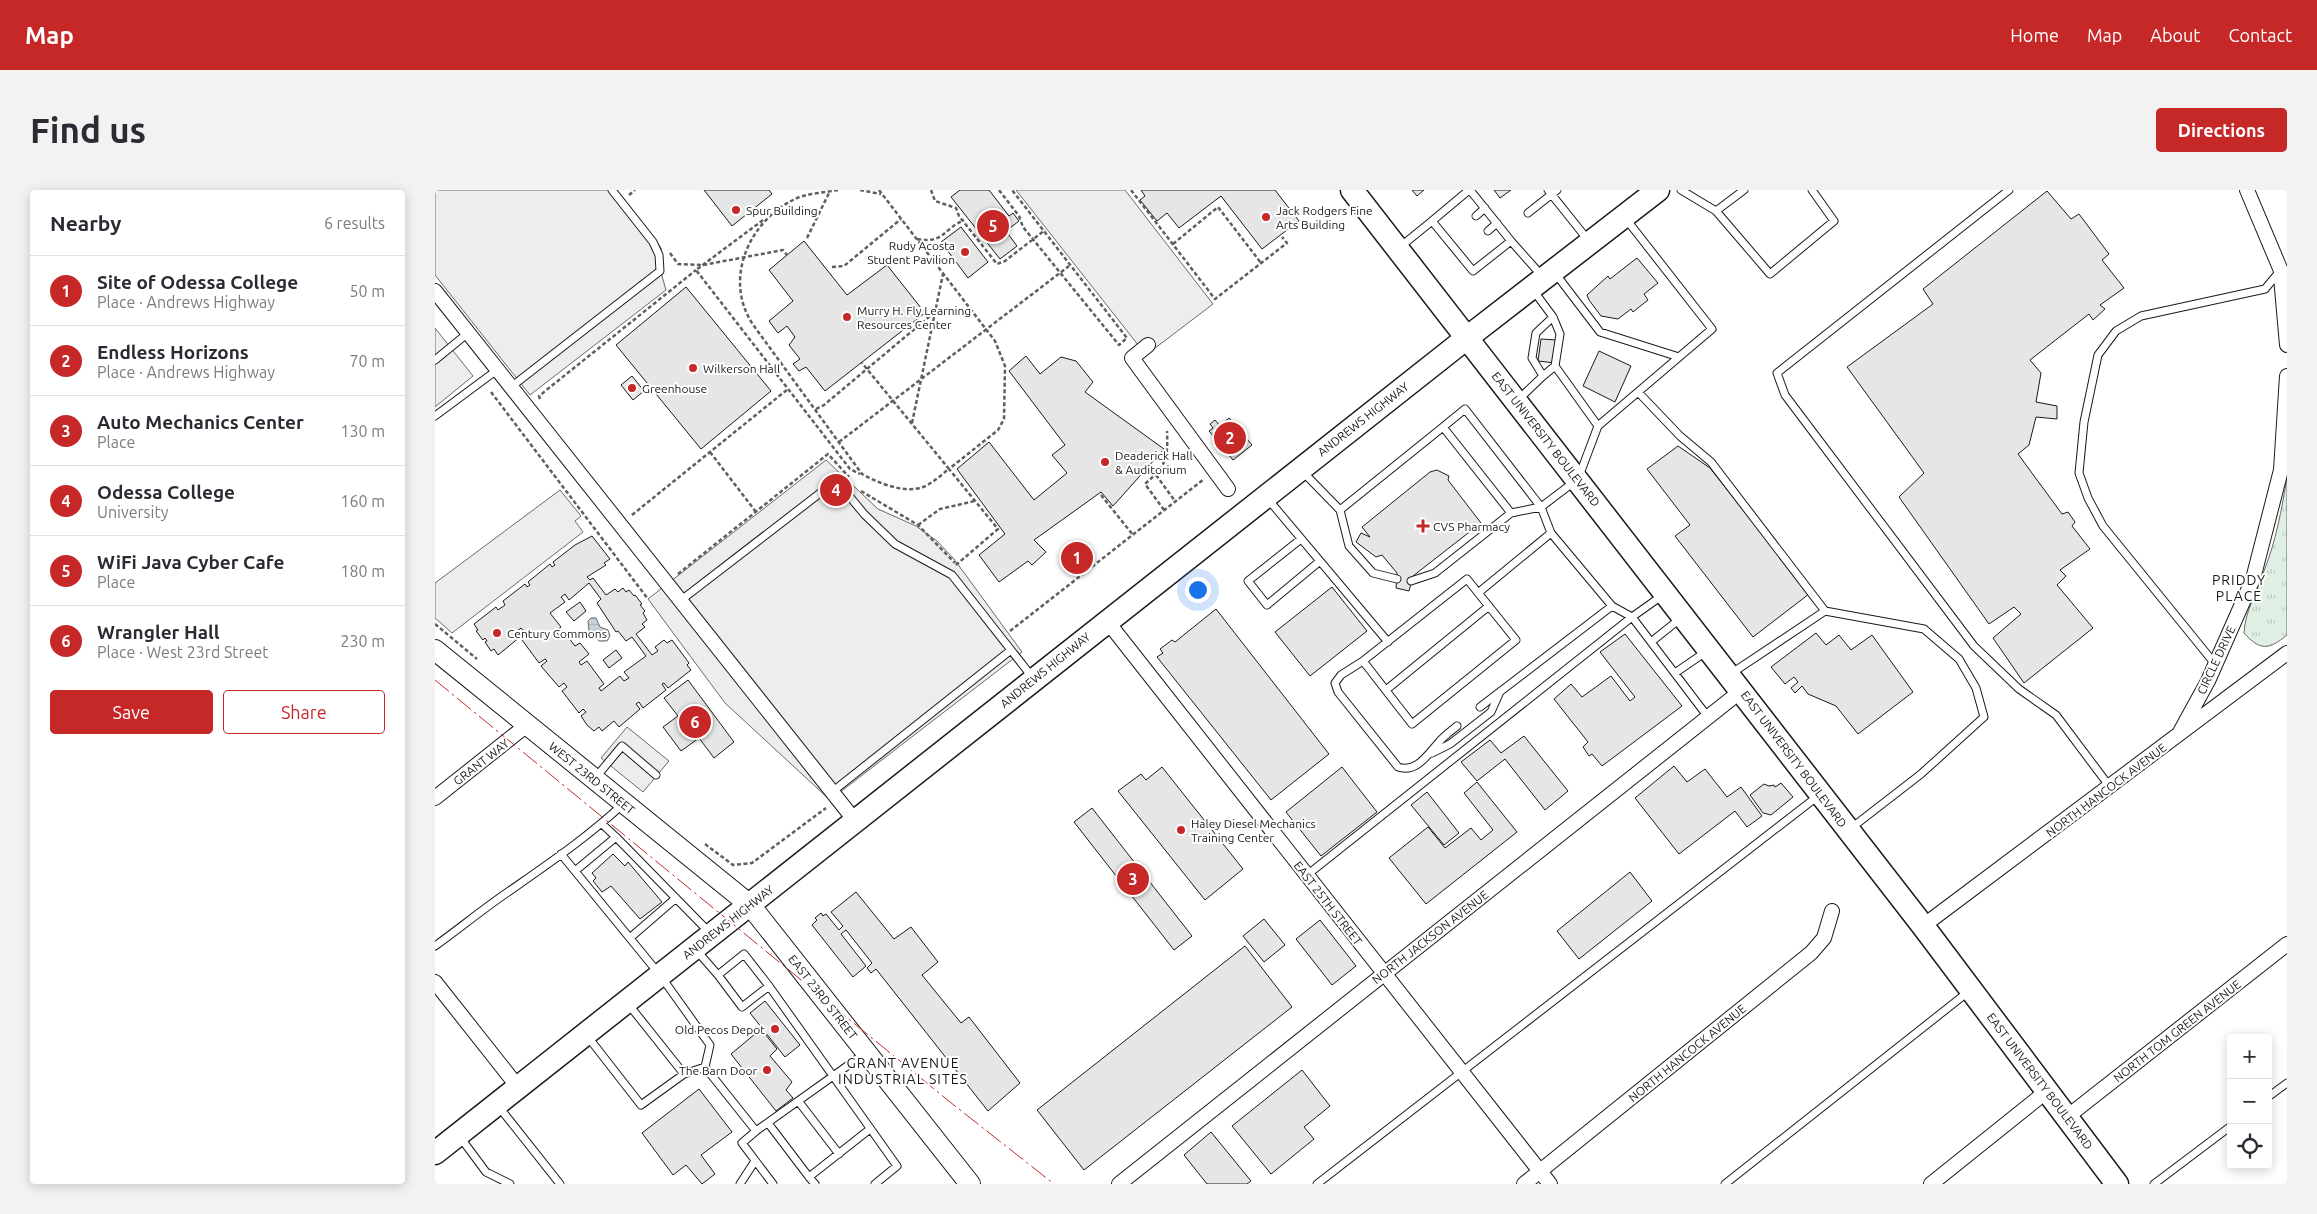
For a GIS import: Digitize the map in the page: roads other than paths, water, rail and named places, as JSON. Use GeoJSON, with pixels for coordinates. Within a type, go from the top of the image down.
{"type":"FeatureCollection","features":[{"type":"Feature","properties":{"kind":"main road","name":"EAST UNIVERSITY BOULEVARD"},"geometry":{"type":"LineString","coordinates":[[1352,190],[1468,337],[1923,926],[2117,1184]]}},
{"type":"Feature","properties":{"kind":"main road","name":"ANDREWS HIGHWAY"},"geometry":{"type":"LineString","coordinates":[[435,1153],[751,905],[1265,496],[1658,190]]}},
{"type":"Feature","properties":{"kind":"street"},"geometry":{"type":"LineString","coordinates":[[2247,190],[2287,285]]}},
{"type":"Feature","properties":{"kind":"street"},"geometry":{"type":"LineString","coordinates":[[2281,271],[2287,345]]}},
{"type":"Feature","properties":{"kind":"street"},"geometry":{"type":"LineString","coordinates":[[436,294],[855,822]]}},
{"type":"Feature","properties":{"kind":"street"},"geometry":{"type":"LineString","coordinates":[[1147,345],[1132,358],[1228,489]]}},
{"type":"Feature","properties":{"kind":"street","name":"CIRCLE DRIVE"},"geometry":{"type":"LineString","coordinates":[[2178,736],[2208,681],[2253,579],[2281,470],[2287,376]]}},
{"type":"Feature","properties":{"kind":"street","name":"EAST 25TH STREET"},"geometry":{"type":"LineString","coordinates":[[1107,621],[1550,1184]]}},
{"type":"Feature","properties":{"kind":"street","name":"WEST 23RD STREET"},"geometry":{"type":"LineString","coordinates":[[435,650],[751,905]]}},
{"type":"Feature","properties":{"kind":"street","name":"NORTH HANCOCK AVENUE"},"geometry":{"type":"LineString","coordinates":[[1923,926],[2287,653]]}},
{"type":"Feature","properties":{"kind":"street","name":"NORTH JACKSON AVENUE"},"geometry":{"type":"LineString","coordinates":[[1119,1184],[1708,717],[1735,683]]}},
{"type":"Feature","properties":{"kind":"street","name":"GRANT WAY"},"geometry":{"type":"LineString","coordinates":[[435,798],[527,725]]}},
{"type":"Feature","properties":{"kind":"street","name":"EAST 23RD STREET"},"geometry":{"type":"LineString","coordinates":[[751,905],[970,1184]]}},
{"type":"Feature","properties":{"kind":"street","name":"NORTH HANCOCK AVENUE"},"geometry":{"type":"LineString","coordinates":[[1525,1184],[1811,953],[1824,938],[1833,911]]}},
{"type":"Feature","properties":{"kind":"street","name":"NORTH TOM GREEN AVENUE"},"geometry":{"type":"LineString","coordinates":[[2067,1117],[2287,944]]}},
{"type":"Feature","properties":{"kind":"street"},"geometry":{"type":"LineString","coordinates":[[435,982],[519,1088]]}},
{"type":"Feature","properties":{"kind":"street"},"geometry":{"type":"LineString","coordinates":[[1931,1184],[2047,1091]]}},
{"type":"Feature","properties":{"kind":"lane"},"geometry":{"type":"LineString","coordinates":[[511,387],[660,271],[659,255],[653,242],[612,190]]}},
{"type":"Feature","properties":{"kind":"lane"},"geometry":{"type":"LineString","coordinates":[[1398,248],[1470,190],[1543,279],[1600,332],[1679,357]]}},
{"type":"Feature","properties":{"kind":"lane"},"geometry":{"type":"LineString","coordinates":[[1681,190],[1716,211],[1770,274],[1834,221],[1812,190]]}},
{"type":"Feature","properties":{"kind":"lane"},"geometry":{"type":"LineString","coordinates":[[1716,211],[1744,190]]}},
{"type":"Feature","properties":{"kind":"lane"},"geometry":{"type":"LineString","coordinates":[[2009,190],[1777,373],[1785,395],[1974,646],[2019,688],[2056,715],[2110,787]]}},
{"type":"Feature","properties":{"kind":"lane"},"geometry":{"type":"LineString","coordinates":[[1528,214],[1552,191],[1589,243]]}},
{"type":"Feature","properties":{"kind":"lane"},"geometry":{"type":"LineString","coordinates":[[1476,216],[1485,208]]}},
{"type":"Feature","properties":{"kind":"lane"},"geometry":{"type":"LineString","coordinates":[[1411,581],[1435,573],[1511,512],[1541,507],[1578,479],[1598,426],[1712,329],[1624,216]]}},
{"type":"Feature","properties":{"kind":"lane"},"geometry":{"type":"LineString","coordinates":[[1432,221],[1461,252],[1473,271],[1511,241]]}},
{"type":"Feature","properties":{"kind":"lane"},"geometry":{"type":"LineString","coordinates":[[1488,231],[1497,223]]}},
{"type":"Feature","properties":{"kind":"lane"},"geometry":{"type":"LineString","coordinates":[[2215,664],[2103,526],[2087,498],[2079,472],[2084,422],[2098,355],[2116,331],[2141,316],[2265,289],[2281,271]]}},
{"type":"Feature","properties":{"kind":"lane"},"geometry":{"type":"LineString","coordinates":[[1517,401],[1555,366],[1560,334],[1553,317],[1543,279]]}},
{"type":"Feature","properties":{"kind":"lane"},"geometry":{"type":"LineString","coordinates":[[1543,376],[1533,358],[1536,333],[1553,317]]}},
{"type":"Feature","properties":{"kind":"lane"},"geometry":{"type":"LineString","coordinates":[[435,360],[468,334]]}},
{"type":"Feature","properties":{"kind":"lane"},"geometry":{"type":"LineString","coordinates":[[1555,366],[1598,426]]}},
{"type":"Feature","properties":{"kind":"lane"},"geometry":{"type":"LineString","coordinates":[[435,416],[497,370]]}},
{"type":"Feature","properties":{"kind":"lane"},"geometry":{"type":"LineString","coordinates":[[1637,392],[1680,436],[1711,462],[1825,611],[1924,629],[1959,659],[1976,688],[1984,717],[1921,774],[1848,830]]}},
{"type":"Feature","properties":{"kind":"lane"},"geometry":{"type":"LineString","coordinates":[[1340,510],[1465,409],[1541,507],[1551,533],[1612,606],[1633,617],[1708,717]]}},
{"type":"Feature","properties":{"kind":"lane"},"geometry":{"type":"LineString","coordinates":[[1443,427],[1511,512]]}},
{"type":"Feature","properties":{"kind":"lane"},"geometry":{"type":"LineString","coordinates":[[1300,469],[1340,510],[1349,546],[1373,573],[1397,579]]}},
{"type":"Feature","properties":{"kind":"lane"},"geometry":{"type":"LineString","coordinates":[[680,601],[828,487],[841,486],[864,514],[895,544],[951,575],[1034,679]]}},
{"type":"Feature","properties":{"kind":"lane"},"geometry":{"type":"LineString","coordinates":[[1265,496],[1388,642]]}},
{"type":"Feature","properties":{"kind":"lane"},"geometry":{"type":"LineString","coordinates":[[1478,593],[1551,533]]}},
{"type":"Feature","properties":{"kind":"lane"},"geometry":{"type":"LineString","coordinates":[[1301,539],[1248,581],[1267,604],[1320,561]]}},
{"type":"Feature","properties":{"kind":"lane"},"geometry":{"type":"LineString","coordinates":[[1363,661],[1412,724],[1516,640],[1467,579],[1388,642],[1341,675],[1335,683],[1338,692],[1397,766],[1404,769],[1413,768],[1431,753],[1439,742],[1457,726]]}},
{"type":"Feature","properties":{"kind":"lane"},"geometry":{"type":"LineString","coordinates":[[1307,876],[1633,617],[1666,593]]}},
{"type":"Feature","properties":{"kind":"lane"},"geometry":{"type":"LineString","coordinates":[[1386,690],[1489,606]]}},
{"type":"Feature","properties":{"kind":"lane"},"geometry":{"type":"LineString","coordinates":[[1480,708],[1612,606]]}},
{"type":"Feature","properties":{"kind":"lane"},"geometry":{"type":"LineString","coordinates":[[1735,683],[1825,611]]}},
{"type":"Feature","properties":{"kind":"lane"},"geometry":{"type":"LineString","coordinates":[[1651,642],[1683,616]]}},
{"type":"Feature","properties":{"kind":"lane"},"geometry":{"type":"LineString","coordinates":[[832,792],[1011,650]]}},
{"type":"Feature","properties":{"kind":"lane"},"geometry":{"type":"LineString","coordinates":[[1675,673],[1709,650]]}},
{"type":"Feature","properties":{"kind":"lane"},"geometry":{"type":"LineString","coordinates":[[1431,753],[1450,744],[1491,712],[1499,694]]}},
{"type":"Feature","properties":{"kind":"lane"},"geometry":{"type":"LineString","coordinates":[[594,779],[622,746],[656,774]]}},
{"type":"Feature","properties":{"kind":"lane"},"geometry":{"type":"LineString","coordinates":[[1317,1184],[1821,794]]}},
{"type":"Feature","properties":{"kind":"lane"},"geometry":{"type":"LineString","coordinates":[[435,946],[602,824],[623,803]]}},
{"type":"Feature","properties":{"kind":"lane"},"geometry":{"type":"LineString","coordinates":[[602,824],[676,898],[704,942],[718,975],[743,1007],[769,986]]}},
{"type":"Feature","properties":{"kind":"lane"},"geometry":{"type":"LineString","coordinates":[[575,871],[616,837]]}},
{"type":"Feature","properties":{"kind":"lane"},"geometry":{"type":"LineString","coordinates":[[561,854],[660,975],[710,1045],[705,1067]]}},
{"type":"Feature","properties":{"kind":"lane"},"geometry":{"type":"LineString","coordinates":[[631,938],[676,898]]}},
{"type":"Feature","properties":{"kind":"lane"},"geometry":{"type":"LineString","coordinates":[[718,975],[744,954],[769,986],[897,1166],[875,1184]]}},
{"type":"Feature","properties":{"kind":"lane"},"geometry":{"type":"LineString","coordinates":[[1725,1184],[1971,990]]}},
{"type":"Feature","properties":{"kind":"lane"},"geometry":{"type":"LineString","coordinates":[[627,1002],[684,1074]]}},
{"type":"Feature","properties":{"kind":"lane"},"geometry":{"type":"LineString","coordinates":[[586,1034],[641,1105],[684,1074],[705,1067]]}},
{"type":"Feature","properties":{"kind":"lane"},"geometry":{"type":"LineString","coordinates":[[773,1184],[742,1143],[866,1052]]}},
{"type":"Feature","properties":{"kind":"lane"},"geometry":{"type":"LineString","coordinates":[[705,1067],[756,1131]]}},
{"type":"Feature","properties":{"kind":"lane"},"geometry":{"type":"LineString","coordinates":[[2272,1094],[2287,1082]]}},
{"type":"Feature","properties":{"kind":"lane"},"geometry":{"type":"LineString","coordinates":[[799,1102],[839,1154]]}},
{"type":"Feature","properties":{"kind":"lane"},"geometry":{"type":"LineString","coordinates":[[497,1104],[560,1184]]}},
{"type":"Feature","properties":{"kind":"lane"},"geometry":{"type":"LineString","coordinates":[[768,1123],[815,1184]]}},
{"type":"Feature","properties":{"kind":"lane"},"geometry":{"type":"LineString","coordinates":[[809,1177],[870,1129]]}},
{"type":"Feature","properties":{"kind":"lane"},"geometry":{"type":"LineString","coordinates":[[2154,1184],[2227,1129]]}},
{"type":"Feature","properties":{"kind":"lane"},"geometry":{"type":"LineString","coordinates":[[458,1134],[486,1172],[510,1184]]}},
{"type":"Feature","properties":{"kind":"lane"},"geometry":{"type":"LineString","coordinates":[[740,1184],[755,1161]]}},
{"type":"Feature","properties":{"kind":"place","name":"Spur Building"},"geometry":{"type":"Point","coordinates":[736,210]}},
{"type":"Feature","properties":{"kind":"place","name":"Jack Rodgers Fine Arts Building"},"geometry":{"type":"Point","coordinates":[1266,217]}},
{"type":"Feature","properties":{"kind":"place","name":"WiFi Java Cyber Cafe"},"geometry":{"type":"Point","coordinates":[993,226]}},
{"type":"Feature","properties":{"kind":"place","name":"Rudy Acosta Student Pavilion"},"geometry":{"type":"Point","coordinates":[965,252]}},
{"type":"Feature","properties":{"kind":"place","name":"Murry H. Fly Learning Resources Center"},"geometry":{"type":"Point","coordinates":[847,317]}},
{"type":"Feature","properties":{"kind":"place","name":"Wilkerson Hall"},"geometry":{"type":"Point","coordinates":[693,368]}},
{"type":"Feature","properties":{"kind":"place","name":"Greenhouse"},"geometry":{"type":"Point","coordinates":[632,388]}},
{"type":"Feature","properties":{"kind":"place","name":"Endless Horizons"},"geometry":{"type":"Point","coordinates":[1230,438]}},
{"type":"Feature","properties":{"kind":"place","name":"Deaderick Hall & Auditorium"},"geometry":{"type":"Point","coordinates":[1105,462]}},
{"type":"Feature","properties":{"kind":"place","name":"Odessa College"},"geometry":{"type":"Point","coordinates":[836,490]}},
{"type":"Feature","properties":{"kind":"place","name":"CVS Pharmacy"},"geometry":{"type":"Point","coordinates":[1423,526]}},
{"type":"Feature","properties":{"kind":"place","name":"Site of Odessa College"},"geometry":{"type":"Point","coordinates":[1077,558]}},
{"type":"Feature","properties":{"kind":"place","name":"Century Commons"},"geometry":{"type":"Point","coordinates":[497,633]}},
{"type":"Feature","properties":{"kind":"place","name":"Wrangler Hall"},"geometry":{"type":"Point","coordinates":[695,722]}},
{"type":"Feature","properties":{"kind":"place","name":"Haley Diesel Mechanics Training Center"},"geometry":{"type":"Point","coordinates":[1181,830]}},
{"type":"Feature","properties":{"kind":"place","name":"Auto Mechanics Center"},"geometry":{"type":"Point","coordinates":[1133,879]}},
{"type":"Feature","properties":{"kind":"place","name":"Old Pecos Depot"},"geometry":{"type":"Point","coordinates":[775,1029]}},
{"type":"Feature","properties":{"kind":"place","name":"The Barn Door"},"geometry":{"type":"Point","coordinates":[767,1070]}},
{"type":"Feature","properties":{"kind":"district","name":"PRIDDY PLACE"},"geometry":{"type":"Point","coordinates":[2239,588]}},
{"type":"Feature","properties":{"kind":"district","name":"GRANT AVENUE INDUSTRIAL SITES"},"geometry":{"type":"Point","coordinates":[903,1072]}}]}
